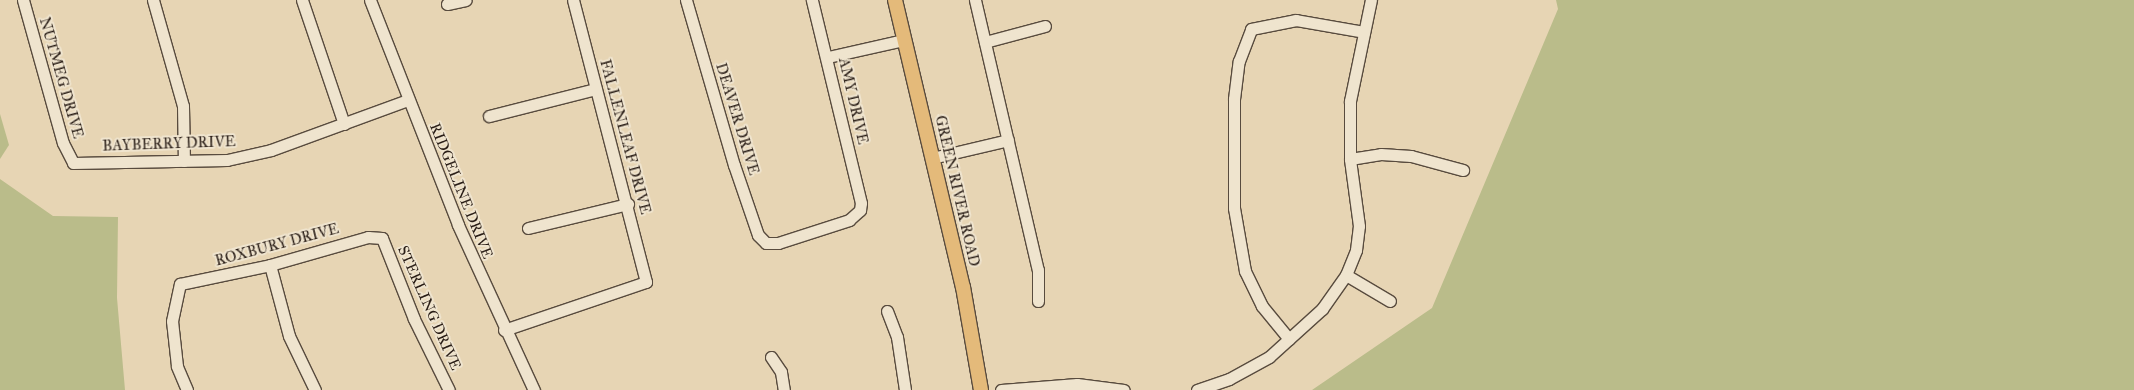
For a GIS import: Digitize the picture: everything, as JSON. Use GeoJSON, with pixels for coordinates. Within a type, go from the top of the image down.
{"type":"FeatureCollection","features":[{"type":"Feature","properties":{"kind":"main road","name":"GREEN RIVER ROAD"},"geometry":{"type":"LineString","coordinates":[[895,0],[963,287],[981,390]]}},
{"type":"Feature","properties":{"kind":"street","name":"NUTMEG DRIVE"},"geometry":{"type":"LineString","coordinates":[[23,0],[63,144],[73,163]]}},
{"type":"Feature","properties":{"kind":"street"},"geometry":{"type":"LineString","coordinates":[[153,0],[183,106],[184,161]]}},
{"type":"Feature","properties":{"kind":"street"},"geometry":{"type":"LineString","coordinates":[[302,0],[344,124]]}},
{"type":"Feature","properties":{"kind":"street","name":"RIDGELINE DRIVE"},"geometry":{"type":"LineString","coordinates":[[370,0],[408,100],[504,330],[534,390]]}},
{"type":"Feature","properties":{"kind":"street"},"geometry":{"type":"LineString","coordinates":[[446,4],[466,0]]}},
{"type":"Feature","properties":{"kind":"street","name":"FALLENLEAF DRIVE"},"geometry":{"type":"LineString","coordinates":[[504,330],[646,282],[628,204],[573,0]]}},
{"type":"Feature","properties":{"kind":"street","name":"DEAVER DRIVE"},"geometry":{"type":"LineString","coordinates":[[686,0],[737,174],[758,234],[766,243],[778,243],[849,220],[860,210]]}},
{"type":"Feature","properties":{"kind":"street","name":"AMY DRIVE"},"geometry":{"type":"LineString","coordinates":[[812,0],[828,57],[858,190],[860,210]]}},
{"type":"Feature","properties":{"kind":"street"},"geometry":{"type":"LineString","coordinates":[[975,0],[1038,270],[1038,301]]}},
{"type":"Feature","properties":{"kind":"street"},"geometry":{"type":"LineString","coordinates":[[1197,390],[1250,369],[1289,339],[1322,309],[1346,274],[1356,250],[1359,226],[1350,159],[1350,101],[1371,0]]}},
{"type":"Feature","properties":{"kind":"street"},"geometry":{"type":"LineString","coordinates":[[1289,339],[1262,306],[1245,270],[1234,208],[1234,99],[1239,61],[1251,29],[1296,20],[1364,32]]}},
{"type":"Feature","properties":{"kind":"street"},"geometry":{"type":"LineString","coordinates":[[985,42],[1045,26]]}},
{"type":"Feature","properties":{"kind":"street"},"geometry":{"type":"LineString","coordinates":[[828,57],[904,40]]}},
{"type":"Feature","properties":{"kind":"street"},"geometry":{"type":"LineString","coordinates":[[489,116],[596,89]]}},
{"type":"Feature","properties":{"kind":"street","name":"BAYBERRY DRIVE"},"geometry":{"type":"LineString","coordinates":[[73,163],[227,160],[271,150],[408,100]]}},
{"type":"Feature","properties":{"kind":"street"},"geometry":{"type":"LineString","coordinates":[[932,158],[1008,140]]}},
{"type":"Feature","properties":{"kind":"street"},"geometry":{"type":"LineString","coordinates":[[1350,159],[1381,154],[1411,156],[1463,170]]}},
{"type":"Feature","properties":{"kind":"street"},"geometry":{"type":"LineString","coordinates":[[528,228],[628,204]]}},
{"type":"Feature","properties":{"kind":"street","name":"ROXBURY DRIVE"},"geometry":{"type":"LineString","coordinates":[[188,390],[177,366],[172,321],[180,284],[270,265],[368,237],[382,238]]}},
{"type":"Feature","properties":{"kind":"street","name":"STERLING DRIVE"},"geometry":{"type":"LineString","coordinates":[[382,238],[414,319],[449,390]]}},
{"type":"Feature","properties":{"kind":"street"},"geometry":{"type":"LineString","coordinates":[[270,265],[289,336],[315,390]]}},
{"type":"Feature","properties":{"kind":"street"},"geometry":{"type":"LineString","coordinates":[[1346,274],[1390,301]]}},
{"type":"Feature","properties":{"kind":"street"},"geometry":{"type":"LineString","coordinates":[[887,311],[897,337],[905,390]]}},
{"type":"Feature","properties":{"kind":"street"},"geometry":{"type":"LineString","coordinates":[[771,357],[781,372],[784,390]]}},
{"type":"Feature","properties":{"kind":"street"},"geometry":{"type":"LineString","coordinates":[[1001,390],[1077,384],[1124,390]]}},
{"type":"Feature","properties":{"kind":"green space"},"geometry":{"type":"Polygon","coordinates":[[[1556,0],[2134,0],[2134,390],[1312,390],[1432,308],[1558,9],[1556,0]]]}},
{"type":"Feature","properties":{"kind":"green space"},"geometry":{"type":"Polygon","coordinates":[[[0,114],[9,145],[0,159],[0,114]]]}},
{"type":"Feature","properties":{"kind":"green space"},"geometry":{"type":"Polygon","coordinates":[[[0,179],[53,216],[118,217],[117,298],[125,390],[0,390],[0,179]]]}}]}
